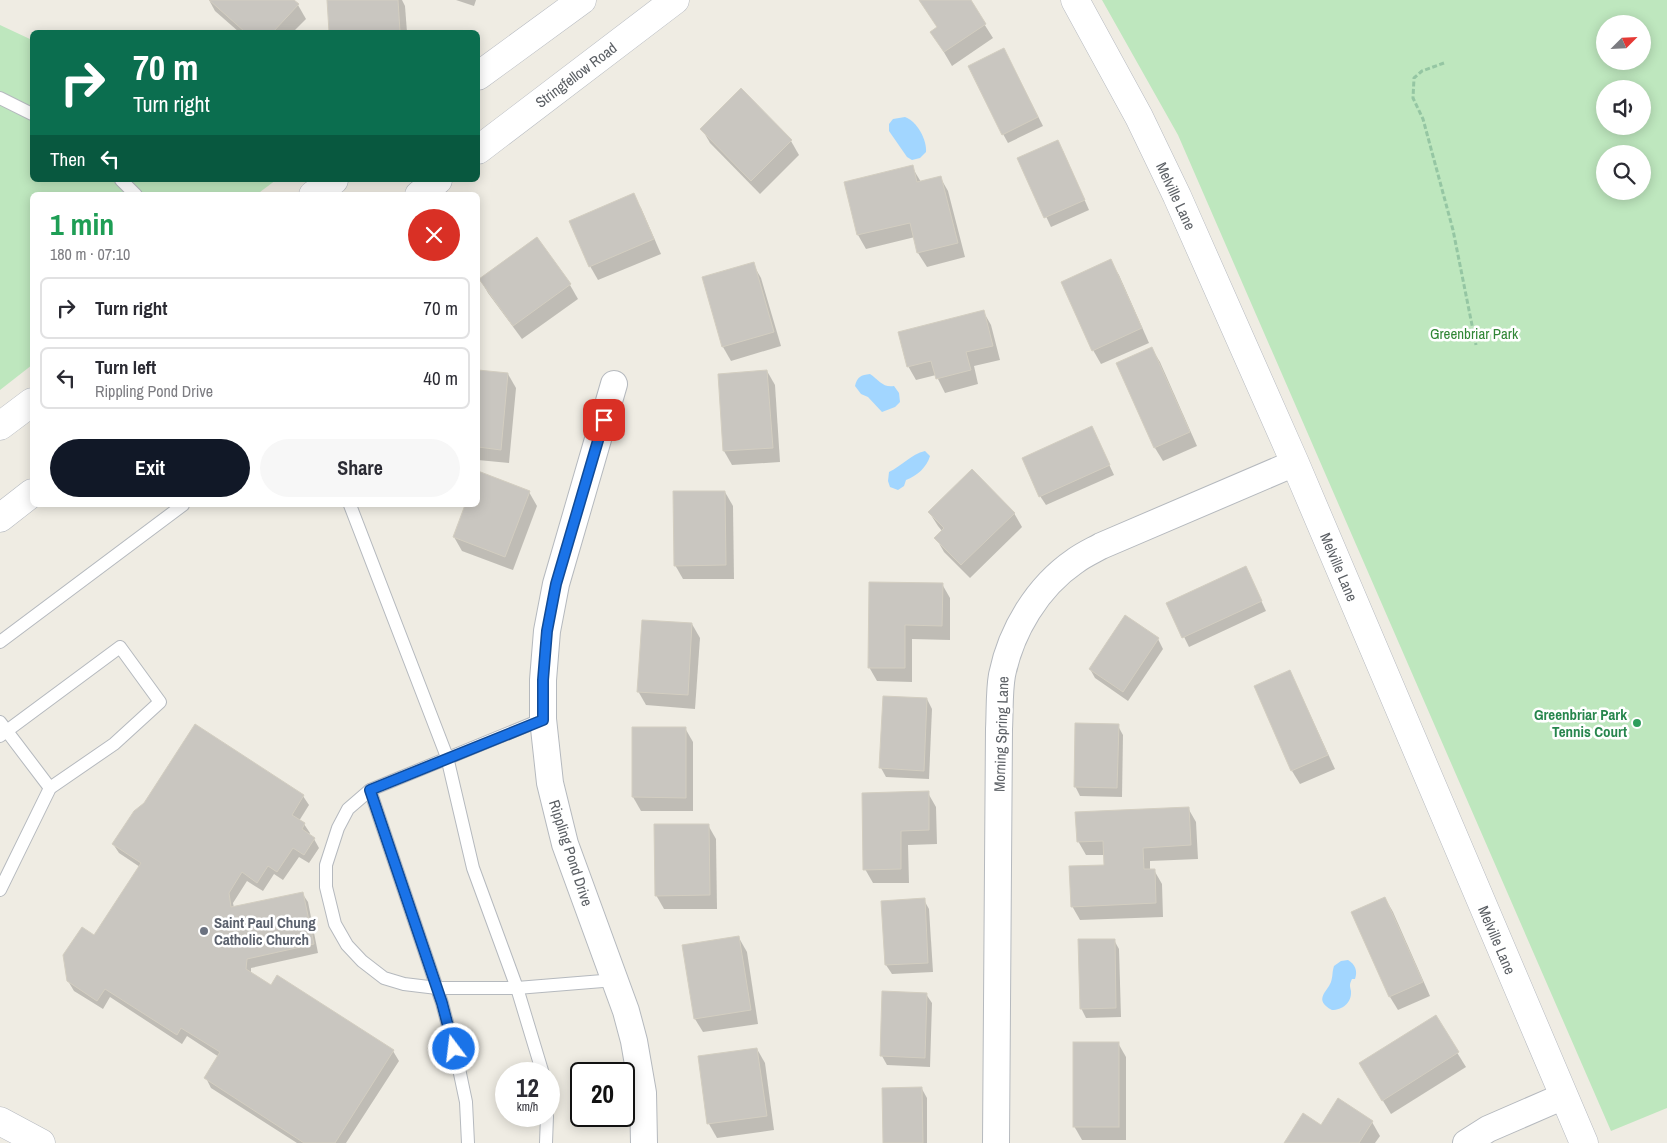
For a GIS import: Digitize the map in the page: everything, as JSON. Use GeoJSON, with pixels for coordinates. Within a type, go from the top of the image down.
{"type":"FeatureCollection","features":[{"type":"Feature","properties":{"kind":"street"},"geometry":{"type":"LineString","coordinates":[[480,75],[582,0]]}},
{"type":"Feature","properties":{"kind":"street","name":"Stringfellow Road"},"geometry":{"type":"LineString","coordinates":[[480,148],[675,0]]}},
{"type":"Feature","properties":{"kind":"street","name":"Melville Lane"},"geometry":{"type":"LineString","coordinates":[[1075,0],[1139,117],[1172,187],[1294,463],[1584,1143]]}},
{"type":"Feature","properties":{"kind":"street"},"geometry":{"type":"LineString","coordinates":[[317,192],[331,182]]}},
{"type":"Feature","properties":{"kind":"street"},"geometry":{"type":"LineString","coordinates":[[423,192],[435,182]]}},
{"type":"Feature","properties":{"kind":"street","name":"Rippling Pond Drive"},"geometry":{"type":"LineString","coordinates":[[614,384],[556,584],[547,631],[543,680],[543,720],[550,783],[565,844],[626,1011],[634,1041],[643,1094],[644,1143]]}},
{"type":"Feature","properties":{"kind":"street"},"geometry":{"type":"LineString","coordinates":[[0,426],[30,404]]}},
{"type":"Feature","properties":{"kind":"street","name":"Morning Spring Lane"},"geometry":{"type":"LineString","coordinates":[[996,1143],[999,729],[1002,676],[1011,643],[1030,607],[1041,592],[1074,561],[1101,546],[1294,463]]}},
{"type":"Feature","properties":{"kind":"street"},"geometry":{"type":"LineString","coordinates":[[0,518],[30,495]]}},
{"type":"Feature","properties":{"kind":"street"},"geometry":{"type":"LineString","coordinates":[[1466,1143],[1488,1129],[1564,1096]]}},
{"type":"Feature","properties":{"kind":"street"},"geometry":{"type":"LineString","coordinates":[[0,1121],[41,1143]]}},
{"type":"Feature","properties":{"kind":"lane"},"geometry":{"type":"LineString","coordinates":[[0,98],[30,113]]}},
{"type":"Feature","properties":{"kind":"lane"},"geometry":{"type":"LineString","coordinates":[[124,182],[133,192]]}},
{"type":"Feature","properties":{"kind":"lane"},"geometry":{"type":"LineString","coordinates":[[0,642],[180,507]]}},
{"type":"Feature","properties":{"kind":"lane"},"geometry":{"type":"LineString","coordinates":[[351,507],[447,757],[473,868],[516,988],[539,1062]]}},
{"type":"Feature","properties":{"kind":"lane"},"geometry":{"type":"LineString","coordinates":[[0,890],[50,788],[114,744],[160,702],[120,647],[2,730],[50,788]]}},
{"type":"Feature","properties":{"kind":"lane"},"geometry":{"type":"LineString","coordinates":[[543,720],[447,757],[370,790],[348,809],[331,845],[326,866],[326,887],[335,924],[347,945],[362,961],[384,978],[404,984],[437,988],[516,988],[614,980]]}},
{"type":"Feature","properties":{"kind":"lane"},"geometry":{"type":"LineString","coordinates":[[370,790],[437,988],[458,1064],[466,1102],[468,1143]]}},
{"type":"Feature","properties":{"kind":"lane"},"geometry":{"type":"LineString","coordinates":[[546,1143],[547,1127]]}},
{"type":"Feature","properties":{"kind":"path"},"geometry":{"type":"LineString","coordinates":[[1444,63],[1422,71],[1414,78],[1413,98],[1423,119],[1453,230],[1476,345]]}},
{"type":"Feature","properties":{"kind":"green space","name":"Greenbriar Park"},"geometry":{"type":"Polygon","coordinates":[[[1102,0],[1667,0],[1667,1108],[1611,1131],[1178,135],[1102,0]]]}},
{"type":"Feature","properties":{"kind":"green space"},"geometry":{"type":"Polygon","coordinates":[[[0,25],[30,39],[30,182],[273,182],[260,192],[30,192],[30,367],[0,390],[0,25]]]}},
{"type":"Feature","properties":{"kind":"water"},"geometry":{"type":"Polygon","coordinates":[[[905,117],[917,127],[925,142],[926,152],[920,158],[912,160],[907,157],[889,131],[889,124],[893,119],[905,117]]]}},
{"type":"Feature","properties":{"kind":"water"},"geometry":{"type":"Polygon","coordinates":[[[870,374],[884,385],[894,386],[899,393],[900,402],[895,407],[882,412],[868,397],[861,394],[855,386],[857,380],[862,376],[870,374]]]}},
{"type":"Feature","properties":{"kind":"water"},"geometry":{"type":"Polygon","coordinates":[[[925,451],[930,456],[927,464],[921,471],[906,480],[904,486],[898,490],[890,487],[888,481],[889,472],[915,455],[925,451]]]}},
{"type":"Feature","properties":{"kind":"water"},"geometry":{"type":"Polygon","coordinates":[[[1348,960],[1356,971],[1355,979],[1352,979],[1350,983],[1350,999],[1343,1007],[1332,1010],[1323,1003],[1322,999],[1331,982],[1334,966],[1341,961],[1348,960]]]}},
{"type":"Feature","properties":{"kind":"building"},"geometry":{"type":"Polygon","coordinates":[[[209,0],[294,0],[299,4],[275,30],[243,30],[209,0]]]}},
{"type":"Feature","properties":{"kind":"building"},"geometry":{"type":"Polygon","coordinates":[[[327,0],[398,0],[400,30],[329,30],[327,0]]]}},
{"type":"Feature","properties":{"kind":"building"},"geometry":{"type":"Polygon","coordinates":[[[919,0],[971,0],[986,24],[944,52],[930,32],[937,27],[919,0]]]}},
{"type":"Feature","properties":{"kind":"building"},"geometry":{"type":"Polygon","coordinates":[[[1004,48],[1038,117],[1002,135],[968,66],[1004,48]]]}},
{"type":"Feature","properties":{"kind":"building"},"geometry":{"type":"Polygon","coordinates":[[[741,88],[792,140],[751,181],[700,129],[741,88]]]}},
{"type":"Feature","properties":{"kind":"building"},"geometry":{"type":"Polygon","coordinates":[[[1058,140],[1085,200],[1044,218],[1017,158],[1058,140]]]}},
{"type":"Feature","properties":{"kind":"building"},"geometry":{"type":"Polygon","coordinates":[[[913,165],[917,182],[941,176],[958,243],[917,253],[910,223],[857,235],[844,182],[913,165]]]}},
{"type":"Feature","properties":{"kind":"building"},"geometry":{"type":"Polygon","coordinates":[[[634,193],[654,239],[589,267],[569,221],[634,193]]]}},
{"type":"Feature","properties":{"kind":"building"},"geometry":{"type":"Polygon","coordinates":[[[537,237],[571,284],[513,326],[480,278],[537,237]]]}},
{"type":"Feature","properties":{"kind":"building"},"geometry":{"type":"Polygon","coordinates":[[[1111,259],[1142,328],[1092,351],[1061,282],[1111,259]]]}},
{"type":"Feature","properties":{"kind":"building"},"geometry":{"type":"Polygon","coordinates":[[[754,262],[774,332],[722,347],[702,277],[754,262]]]}},
{"type":"Feature","properties":{"kind":"building"},"geometry":{"type":"Polygon","coordinates":[[[984,310],[993,346],[966,352],[971,370],[936,379],[931,361],[907,367],[898,332],[984,310]]]}},
{"type":"Feature","properties":{"kind":"building"},"geometry":{"type":"Polygon","coordinates":[[[1152,347],[1190,432],[1154,448],[1116,363],[1152,347]]]}},
{"type":"Feature","properties":{"kind":"building"},"geometry":{"type":"Polygon","coordinates":[[[480,370],[508,373],[501,450],[480,447],[480,370]]]}},
{"type":"Feature","properties":{"kind":"building"},"geometry":{"type":"Polygon","coordinates":[[[767,370],[773,448],[723,451],[718,374],[767,370]]]}},
{"type":"Feature","properties":{"kind":"building"},"geometry":{"type":"Polygon","coordinates":[[[1092,426],[1110,465],[1039,497],[1022,458],[1092,426]]]}},
{"type":"Feature","properties":{"kind":"building"},"geometry":{"type":"Polygon","coordinates":[[[972,469],[1015,513],[961,565],[934,538],[944,528],[928,512],[972,469]]]}},
{"type":"Feature","properties":{"kind":"building"},"geometry":{"type":"Polygon","coordinates":[[[480,472],[530,491],[505,557],[453,537],[464,507],[480,507],[480,472]]]}},
{"type":"Feature","properties":{"kind":"building"},"geometry":{"type":"Polygon","coordinates":[[[673,491],[725,491],[726,565],[674,566],[673,491]]]}},
{"type":"Feature","properties":{"kind":"building"},"geometry":{"type":"Polygon","coordinates":[[[1246,566],[1262,601],[1182,638],[1166,603],[1246,566]]]}},
{"type":"Feature","properties":{"kind":"building"},"geometry":{"type":"Polygon","coordinates":[[[869,582],[943,583],[942,626],[905,625],[905,668],[868,668],[869,582]]]}},
{"type":"Feature","properties":{"kind":"building"},"geometry":{"type":"Polygon","coordinates":[[[1125,615],[1159,638],[1123,692],[1089,669],[1125,615]]]}},
{"type":"Feature","properties":{"kind":"building"},"geometry":{"type":"Polygon","coordinates":[[[642,620],[692,623],[688,695],[637,692],[642,620]]]}},
{"type":"Feature","properties":{"kind":"building"},"geometry":{"type":"Polygon","coordinates":[[[1290,670],[1328,755],[1291,771],[1254,686],[1290,670]]]}},
{"type":"Feature","properties":{"kind":"building"},"geometry":{"type":"Polygon","coordinates":[[[883,696],[927,698],[924,771],[879,768],[883,696]]]}},
{"type":"Feature","properties":{"kind":"building"},"geometry":{"type":"Polygon","coordinates":[[[1075,723],[1119,724],[1117,788],[1074,787],[1075,723]]]}},
{"type":"Feature","properties":{"kind":"building","name":"Saint Paul Chung Catholic Church"},"geometry":{"type":"Polygon","coordinates":[[[195,724],[304,795],[292,815],[305,823],[302,829],[315,838],[304,855],[293,848],[277,872],[268,866],[257,883],[242,872],[229,893],[231,907],[303,892],[314,944],[247,959],[246,969],[271,985],[277,975],[394,1050],[335,1143],[304,1143],[204,1078],[220,1052],[181,1028],[177,1035],[105,989],[97,1001],[67,981],[63,955],[82,927],[94,935],[141,863],[112,844],[134,811],[144,803],[195,724]]]}},
{"type":"Feature","properties":{"kind":"building"},"geometry":{"type":"Polygon","coordinates":[[[632,727],[686,727],[686,798],[632,797],[632,727]]]}},
{"type":"Feature","properties":{"kind":"building"},"geometry":{"type":"Polygon","coordinates":[[[929,791],[929,830],[901,831],[901,869],[863,870],[862,793],[929,791]]]}},
{"type":"Feature","properties":{"kind":"building"},"geometry":{"type":"Polygon","coordinates":[[[1189,807],[1191,845],[1143,848],[1144,869],[1155,869],[1156,903],[1071,907],[1069,866],[1104,865],[1103,841],[1077,842],[1075,812],[1189,807]]]}},
{"type":"Feature","properties":{"kind":"building"},"geometry":{"type":"Polygon","coordinates":[[[654,824],[709,824],[710,895],[655,896],[654,824]]]}},
{"type":"Feature","properties":{"kind":"building"},"geometry":{"type":"Polygon","coordinates":[[[1385,897],[1423,982],[1389,997],[1351,912],[1385,897]]]}},
{"type":"Feature","properties":{"kind":"building"},"geometry":{"type":"Polygon","coordinates":[[[925,898],[928,963],[885,965],[881,901],[925,898]]]}},
{"type":"Feature","properties":{"kind":"building"},"geometry":{"type":"Polygon","coordinates":[[[739,936],[751,1010],[694,1019],[682,945],[739,936]]]}},
{"type":"Feature","properties":{"kind":"building"},"geometry":{"type":"Polygon","coordinates":[[[1078,939],[1115,939],[1116,1008],[1080,1009],[1078,939]]]}},
{"type":"Feature","properties":{"kind":"building"},"geometry":{"type":"Polygon","coordinates":[[[882,991],[927,993],[925,1058],[880,1056],[882,991]]]}},
{"type":"Feature","properties":{"kind":"building"},"geometry":{"type":"Polygon","coordinates":[[[1436,1015],[1459,1052],[1382,1101],[1359,1063],[1436,1015]]]}},
{"type":"Feature","properties":{"kind":"building"},"geometry":{"type":"Polygon","coordinates":[[[1073,1042],[1119,1042],[1119,1127],[1073,1127],[1073,1042]]]}},
{"type":"Feature","properties":{"kind":"building"},"geometry":{"type":"Polygon","coordinates":[[[757,1048],[767,1116],[707,1124],[698,1056],[757,1048]]]}},
{"type":"Feature","properties":{"kind":"building"},"geometry":{"type":"Polygon","coordinates":[[[922,1087],[923,1143],[883,1143],[882,1088],[922,1087]]]}},
{"type":"Feature","properties":{"kind":"building"},"geometry":{"type":"Polygon","coordinates":[[[1338,1098],[1373,1121],[1359,1143],[1284,1143],[1303,1113],[1321,1125],[1338,1098]]]}},
{"type":"Feature","properties":{"kind":"place","name":"Greenbriar Park Tennis Court"},"geometry":{"type":"Point","coordinates":[1637,723]}},
{"type":"Feature","properties":{"kind":"place","name":"Saint Paul Chung Catholic Church"},"geometry":{"type":"Point","coordinates":[204,931]}},
{"type":"Feature","properties":{"kind":"route"},"geometry":{"type":"LineString","coordinates":[[454,1049],[442,1003],[370,790],[447,757],[543,720],[543,680],[547,631],[556,584],[604,420]]}}]}
